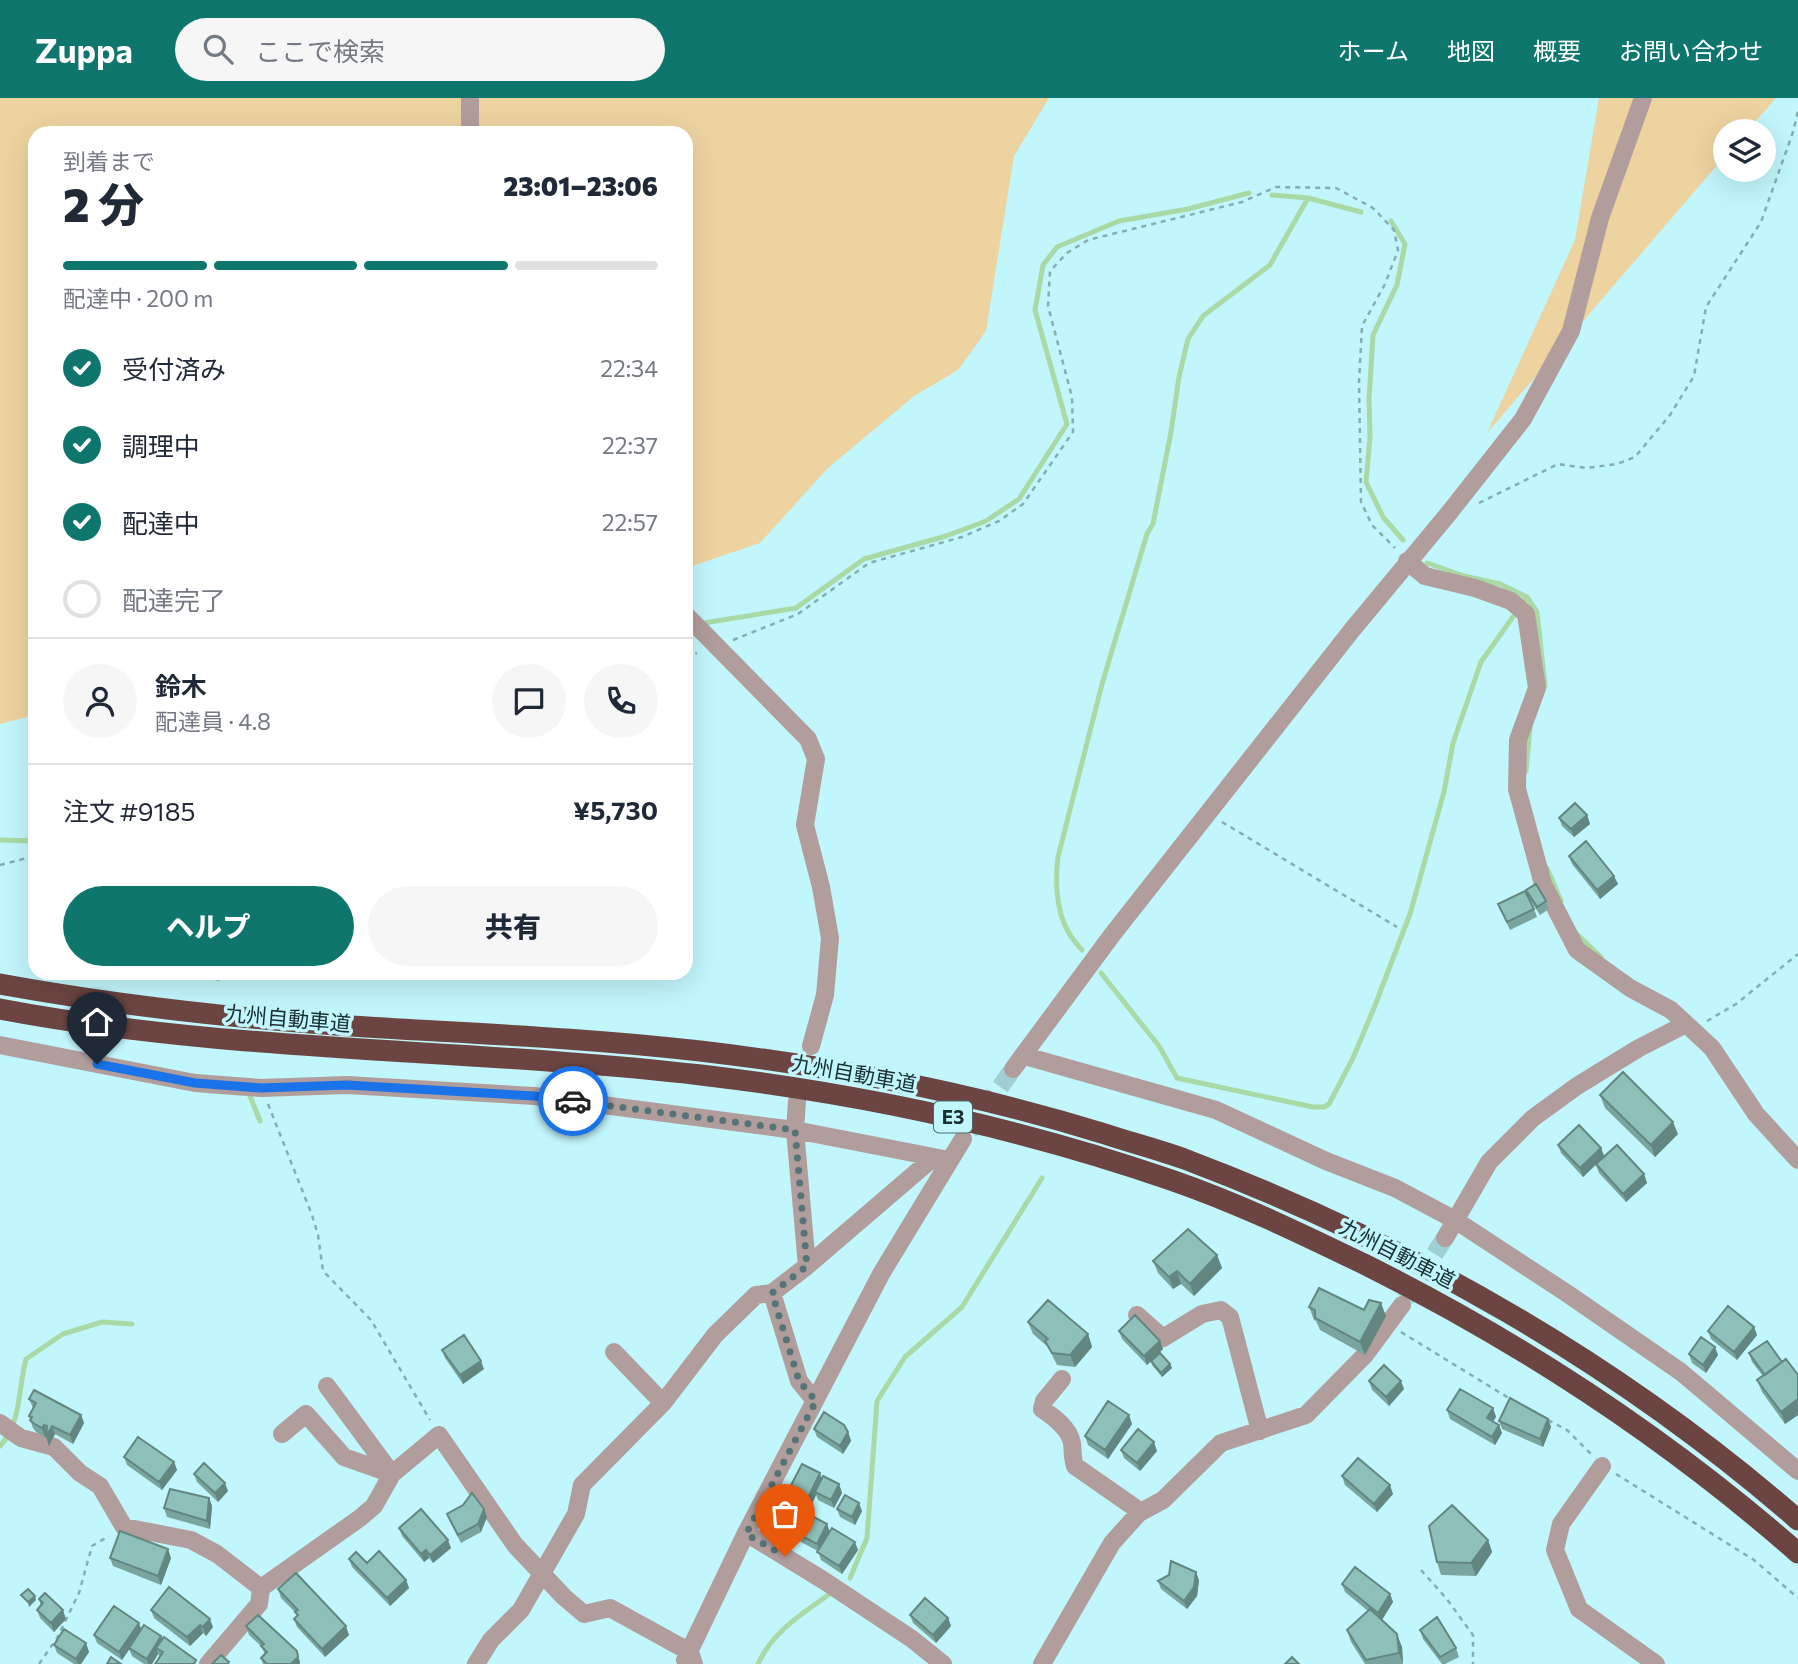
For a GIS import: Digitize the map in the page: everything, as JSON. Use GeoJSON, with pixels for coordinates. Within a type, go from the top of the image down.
{"type":"FeatureCollection","features":[{"type":"Feature","properties":{"kind":"highway","name":"九州自動車道"},"geometry":{"type":"LineString","coordinates":[[0,984],[167,1008],[315,1023],[582,1040],[699,1051],[827,1068],[943,1091],[1047,1116],[1183,1159],[1306,1208],[1446,1276],[1561,1345],[1669,1418],[1798,1520]]}},
{"type":"Feature","properties":{"kind":"highway","name":"九州自動車道"},"geometry":{"type":"LineString","coordinates":[[0,1009],[46,1018],[178,1035],[710,1077],[822,1091],[936,1113],[1041,1139],[1174,1181],[1295,1230],[1431,1298],[1549,1366],[1656,1438],[1752,1513],[1798,1553]]}},
{"type":"Feature","properties":{"kind":"street"},"geometry":{"type":"LineString","coordinates":[[470,98],[470,126]]}},
{"type":"Feature","properties":{"kind":"street"},"geometry":{"type":"LineString","coordinates":[[1643,98],[1600,218],[1571,331],[1523,419],[1112,934],[1019,1062],[1216,1110],[1326,1161],[1395,1188],[1455,1220],[1568,1293],[1681,1372],[1798,1471]]}},
{"type":"Feature","properties":{"kind":"street"},"geometry":{"type":"LineString","coordinates":[[1407,561],[1425,576],[1475,588],[1511,601],[1526,614],[1536,688],[1518,740],[1517,789],[1543,884],[1577,950],[1630,988],[1671,1010],[1713,1048],[1756,1114],[1798,1160]]}},
{"type":"Feature","properties":{"kind":"street"},"geometry":{"type":"LineString","coordinates":[[693,622],[808,739],[816,759],[805,825],[821,887],[830,938],[825,995],[811,1046]]}},
{"type":"Feature","properties":{"kind":"street"},"geometry":{"type":"LineString","coordinates":[[1445,1238],[1489,1162],[1533,1118],[1577,1086],[1629,1054],[1686,1024]]}},
{"type":"Feature","properties":{"kind":"street"},"geometry":{"type":"LineString","coordinates":[[0,1045],[195,1083],[261,1088],[347,1085],[534,1096],[795,1130],[941,1159]]}},
{"type":"Feature","properties":{"kind":"street"},"geometry":{"type":"LineString","coordinates":[[797,1101],[795,1130],[807,1266]]}},
{"type":"Feature","properties":{"kind":"street"},"geometry":{"type":"LineString","coordinates":[[476,1664],[491,1640],[521,1611],[576,1514],[582,1485],[663,1404],[723,1327],[756,1294],[772,1293],[963,1139]]}},
{"type":"Feature","properties":{"kind":"street"},"geometry":{"type":"LineString","coordinates":[[208,1664],[259,1604],[261,1588],[374,1506],[392,1474],[439,1435],[515,1545],[564,1597],[584,1614],[610,1608],[689,1660],[746,1534],[941,1159]]}},
{"type":"Feature","properties":{"kind":"street"},"geometry":{"type":"LineString","coordinates":[[772,1293],[799,1381],[816,1401]]}},
{"type":"Feature","properties":{"kind":"street"},"geometry":{"type":"LineString","coordinates":[[1042,1664],[1112,1543],[1142,1512],[1163,1500],[1222,1443],[1307,1415],[1364,1355],[1402,1305]]}},
{"type":"Feature","properties":{"kind":"street"},"geometry":{"type":"LineString","coordinates":[[1137,1315],[1163,1338],[1202,1314],[1221,1310],[1230,1317],[1260,1431]]}},
{"type":"Feature","properties":{"kind":"street"},"geometry":{"type":"LineString","coordinates":[[614,1352],[663,1404]]}},
{"type":"Feature","properties":{"kind":"street"},"geometry":{"type":"LineString","coordinates":[[1062,1379],[1044,1401],[1042,1409],[1054,1417],[1066,1431],[1072,1442],[1075,1466],[1142,1512]]}},
{"type":"Feature","properties":{"kind":"street"},"geometry":{"type":"LineString","coordinates":[[327,1386],[392,1474]]}},
{"type":"Feature","properties":{"kind":"street"},"geometry":{"type":"LineString","coordinates":[[282,1434],[306,1414],[344,1457],[392,1474]]}},
{"type":"Feature","properties":{"kind":"street"},"geometry":{"type":"LineString","coordinates":[[1,1424],[21,1438],[54,1447],[80,1473],[100,1486],[124,1527],[191,1540],[217,1554],[261,1588]]}},
{"type":"Feature","properties":{"kind":"street"},"geometry":{"type":"LineString","coordinates":[[1602,1466],[1561,1524],[1555,1550],[1579,1609],[1656,1664]]}},
{"type":"Feature","properties":{"kind":"street"},"geometry":{"type":"LineString","coordinates":[[746,1534],[823,1580],[912,1639],[943,1664]]}},
{"type":"Feature","properties":{"kind":"path"},"geometry":{"type":"LineString","coordinates":[[1449,513],[1485,501],[1558,464],[1586,468],[1617,464],[1635,457],[1670,415],[1694,376],[1706,307],[1761,222],[1798,111]]}},
{"type":"Feature","properties":{"kind":"path"},"geometry":{"type":"LineString","coordinates":[[716,646],[798,614],[869,563],[962,537],[999,521],[1023,503],[1073,432],[1072,397],[1048,306],[1050,271],[1067,253],[1088,240],[1242,202],[1276,187],[1336,188],[1373,208],[1394,230],[1398,250],[1385,284],[1362,326],[1359,457],[1361,502],[1372,525],[1407,561]]}},
{"type":"Feature","properties":{"kind":"path"},"geometry":{"type":"LineString","coordinates":[[1208,813],[1397,927]]}},
{"type":"Feature","properties":{"kind":"path"},"geometry":{"type":"LineString","coordinates":[[0,865],[28,858]]}},
{"type":"Feature","properties":{"kind":"path"},"geometry":{"type":"LineString","coordinates":[[1710,1020],[1736,1004],[1798,954]]}},
{"type":"Feature","properties":{"kind":"path"},"geometry":{"type":"LineString","coordinates":[[261,1088],[312,1215],[323,1271],[370,1320],[439,1435]]}},
{"type":"Feature","properties":{"kind":"path"},"geometry":{"type":"LineString","coordinates":[[39,1664],[57,1638],[79,1593],[92,1546],[124,1527]]}},
{"type":"Feature","properties":{"kind":"path"},"geometry":{"type":"LineString","coordinates":[[1421,1570],[1473,1635],[1473,1664]]}},
{"type":"Feature","properties":{"kind":"shaded area"},"geometry":{"type":"Polygon","coordinates":[[[0,98],[1049,98],[1014,156],[986,331],[958,370],[914,396],[828,468],[760,543],[693,566],[693,126],[28,126],[28,717],[0,724],[0,98]]]}},
{"type":"Feature","properties":{"kind":"shaded area"},"geometry":{"type":"Polygon","coordinates":[[[1599,98],[1776,98],[1758,119],[1713,119],[1713,170],[1487,433],[1575,240],[1599,98]]]}},
{"type":"Feature","properties":{"kind":"building"},"geometry":{"type":"Polygon","coordinates":[[[1575,803],[1587,815],[1571,829],[1559,818],[1575,803]]]}},
{"type":"Feature","properties":{"kind":"building"},"geometry":{"type":"Polygon","coordinates":[[[1586,841],[1614,876],[1597,890],[1569,856],[1586,841]]]}},
{"type":"Feature","properties":{"kind":"building"},"geometry":{"type":"Polygon","coordinates":[[[1536,884],[1546,901],[1537,907],[1526,890],[1536,884]]]}},
{"type":"Feature","properties":{"kind":"building"},"geometry":{"type":"Polygon","coordinates":[[[1525,891],[1534,909],[1507,922],[1498,904],[1525,891]]]}},
{"type":"Feature","properties":{"kind":"building"},"geometry":{"type":"Polygon","coordinates":[[[1623,1072],[1673,1122],[1651,1145],[1600,1095],[1623,1072]]]}},
{"type":"Feature","properties":{"kind":"building"},"geometry":{"type":"Polygon","coordinates":[[[1579,1125],[1601,1148],[1580,1168],[1558,1145],[1579,1125]]]}},
{"type":"Feature","properties":{"kind":"building"},"geometry":{"type":"Polygon","coordinates":[[[1617,1145],[1644,1174],[1623,1194],[1596,1164],[1617,1145]]]}},
{"type":"Feature","properties":{"kind":"building"},"geometry":{"type":"Polygon","coordinates":[[[1188,1229],[1217,1255],[1190,1284],[1177,1271],[1169,1277],[1153,1261],[1188,1229]]]}},
{"type":"Feature","properties":{"kind":"building"},"geometry":{"type":"Polygon","coordinates":[[[1319,1288],[1364,1310],[1369,1300],[1381,1303],[1360,1342],[1315,1318],[1315,1310],[1309,1307],[1319,1288]]]}},
{"type":"Feature","properties":{"kind":"building"},"geometry":{"type":"Polygon","coordinates":[[[1048,1300],[1088,1334],[1070,1355],[1052,1353],[1045,1341],[1048,1339],[1028,1322],[1048,1300]]]}},
{"type":"Feature","properties":{"kind":"building"},"geometry":{"type":"Polygon","coordinates":[[[1728,1306],[1754,1327],[1734,1352],[1708,1331],[1728,1306]]]}},
{"type":"Feature","properties":{"kind":"building"},"geometry":{"type":"Polygon","coordinates":[[[1135,1315],[1160,1341],[1144,1356],[1119,1331],[1135,1315]]]}},
{"type":"Feature","properties":{"kind":"building"},"geometry":{"type":"Polygon","coordinates":[[[464,1335],[481,1361],[460,1375],[442,1350],[464,1335]]]}},
{"type":"Feature","properties":{"kind":"building"},"geometry":{"type":"Polygon","coordinates":[[[1701,1337],[1715,1347],[1703,1365],[1689,1354],[1701,1337]]]}},
{"type":"Feature","properties":{"kind":"building"},"geometry":{"type":"Polygon","coordinates":[[[1767,1341],[1782,1362],[1765,1375],[1749,1353],[1767,1341]]]}},
{"type":"Feature","properties":{"kind":"building"},"geometry":{"type":"Polygon","coordinates":[[[1160,1353],[1170,1364],[1161,1373],[1151,1361],[1160,1353]]]}},
{"type":"Feature","properties":{"kind":"building"},"geometry":{"type":"Polygon","coordinates":[[[1786,1359],[1798,1375],[1798,1399],[1781,1412],[1757,1380],[1786,1359]]]}},
{"type":"Feature","properties":{"kind":"building"},"geometry":{"type":"Polygon","coordinates":[[[1384,1365],[1401,1381],[1386,1397],[1369,1381],[1384,1365]]]}},
{"type":"Feature","properties":{"kind":"building"},"geometry":{"type":"Polygon","coordinates":[[[1460,1389],[1493,1408],[1487,1418],[1499,1425],[1492,1437],[1447,1410],[1460,1389]]]}},
{"type":"Feature","properties":{"kind":"building"},"geometry":{"type":"Polygon","coordinates":[[[34,1390],[81,1415],[70,1435],[52,1426],[46,1437],[47,1426],[42,1428],[30,1420],[32,1417],[29,1416],[36,1403],[29,1399],[34,1390]]]}},
{"type":"Feature","properties":{"kind":"building"},"geometry":{"type":"Polygon","coordinates":[[[1510,1398],[1548,1419],[1540,1439],[1499,1421],[1510,1398]]]}},
{"type":"Feature","properties":{"kind":"building"},"geometry":{"type":"Polygon","coordinates":[[[1108,1401],[1129,1415],[1105,1450],[1085,1436],[1108,1401]]]}},
{"type":"Feature","properties":{"kind":"building"},"geometry":{"type":"Polygon","coordinates":[[[824,1412],[844,1425],[848,1432],[840,1446],[814,1429],[824,1412]]]}},
{"type":"Feature","properties":{"kind":"building"},"geometry":{"type":"Polygon","coordinates":[[[1138,1429],[1154,1442],[1137,1463],[1121,1450],[1138,1429]]]}},
{"type":"Feature","properties":{"kind":"building"},"geometry":{"type":"Polygon","coordinates":[[[138,1437],[174,1462],[159,1482],[124,1457],[138,1437]]]}},
{"type":"Feature","properties":{"kind":"building"},"geometry":{"type":"Polygon","coordinates":[[[1358,1458],[1390,1485],[1374,1504],[1342,1476],[1358,1458]]]}},
{"type":"Feature","properties":{"kind":"building"},"geometry":{"type":"Polygon","coordinates":[[[204,1463],[225,1483],[215,1493],[194,1474],[204,1463]]]}},
{"type":"Feature","properties":{"kind":"building"},"geometry":{"type":"Polygon","coordinates":[[[802,1464],[820,1473],[807,1500],[788,1491],[802,1464]]]}},
{"type":"Feature","properties":{"kind":"building"},"geometry":{"type":"Polygon","coordinates":[[[823,1476],[839,1484],[831,1500],[815,1492],[823,1476]]]}},
{"type":"Feature","properties":{"kind":"building"},"geometry":{"type":"Polygon","coordinates":[[[170,1489],[209,1498],[207,1521],[164,1508],[170,1489]]]}},
{"type":"Feature","properties":{"kind":"building"},"geometry":{"type":"Polygon","coordinates":[[[472,1493],[484,1509],[478,1524],[458,1535],[447,1514],[463,1505],[472,1493]]]}},
{"type":"Feature","properties":{"kind":"building"},"geometry":{"type":"Polygon","coordinates":[[[845,1495],[859,1503],[852,1517],[837,1509],[845,1495]]]}},
{"type":"Feature","properties":{"kind":"building"},"geometry":{"type":"Polygon","coordinates":[[[785,1497],[805,1509],[790,1534],[770,1522],[785,1497]]]}},
{"type":"Feature","properties":{"kind":"building"},"geometry":{"type":"Polygon","coordinates":[[[1452,1505],[1488,1540],[1471,1563],[1437,1562],[1429,1526],[1452,1505]]]}},
{"type":"Feature","properties":{"kind":"building"},"geometry":{"type":"Polygon","coordinates":[[[421,1509],[448,1540],[430,1555],[426,1550],[421,1554],[399,1528],[421,1509]]]}},
{"type":"Feature","properties":{"kind":"building"},"geometry":{"type":"Polygon","coordinates":[[[808,1514],[827,1524],[817,1544],[798,1534],[808,1514]]]}},
{"type":"Feature","properties":{"kind":"building"},"geometry":{"type":"Polygon","coordinates":[[[832,1528],[855,1542],[839,1566],[817,1552],[832,1528]]]}},
{"type":"Feature","properties":{"kind":"building"},"geometry":{"type":"Polygon","coordinates":[[[120,1531],[168,1549],[158,1576],[110,1558],[120,1531]]]}},
{"type":"Feature","properties":{"kind":"building"},"geometry":{"type":"Polygon","coordinates":[[[379,1551],[406,1580],[387,1598],[349,1559],[356,1552],[367,1563],[379,1551]]]}},
{"type":"Feature","properties":{"kind":"building"},"geometry":{"type":"Polygon","coordinates":[[[1171,1561],[1196,1572],[1194,1587],[1184,1601],[1158,1581],[1169,1575],[1171,1561]]]}},
{"type":"Feature","properties":{"kind":"building"},"geometry":{"type":"Polygon","coordinates":[[[1355,1567],[1390,1594],[1378,1613],[1342,1584],[1355,1567]]]}},
{"type":"Feature","properties":{"kind":"building"},"geometry":{"type":"Polygon","coordinates":[[[296,1573],[346,1626],[322,1649],[294,1619],[298,1610],[278,1589],[296,1573]]]}},
{"type":"Feature","properties":{"kind":"building"},"geometry":{"type":"Polygon","coordinates":[[[169,1587],[210,1619],[187,1637],[151,1610],[169,1587]]]}},
{"type":"Feature","properties":{"kind":"building"},"geometry":{"type":"Polygon","coordinates":[[[28,1589],[35,1596],[28,1602],[21,1595],[28,1589]]]}},
{"type":"Feature","properties":{"kind":"building"},"geometry":{"type":"Polygon","coordinates":[[[45,1593],[63,1610],[51,1623],[37,1610],[43,1603],[39,1599],[45,1593]]]}},
{"type":"Feature","properties":{"kind":"building"},"geometry":{"type":"Polygon","coordinates":[[[925,1598],[948,1618],[933,1635],[910,1615],[925,1598]]]}},
{"type":"Feature","properties":{"kind":"building"},"geometry":{"type":"Polygon","coordinates":[[[114,1606],[139,1623],[119,1652],[94,1635],[114,1606]]]}},
{"type":"Feature","properties":{"kind":"building"},"geometry":{"type":"Polygon","coordinates":[[[1370,1609],[1397,1634],[1399,1653],[1366,1660],[1347,1630],[1370,1609]]]}},
{"type":"Feature","properties":{"kind":"building"},"geometry":{"type":"Polygon","coordinates":[[[258,1615],[297,1651],[298,1657],[291,1664],[267,1664],[261,1658],[267,1652],[261,1646],[264,1644],[246,1626],[258,1615]]]}},
{"type":"Feature","properties":{"kind":"building"},"geometry":{"type":"Polygon","coordinates":[[[1437,1617],[1456,1648],[1440,1657],[1420,1630],[1437,1617]]]}},
{"type":"Feature","properties":{"kind":"building"},"geometry":{"type":"Polygon","coordinates":[[[144,1625],[161,1636],[147,1659],[129,1648],[144,1625]]]}},
{"type":"Feature","properties":{"kind":"building"},"geometry":{"type":"Polygon","coordinates":[[[64,1629],[86,1643],[76,1659],[54,1645],[64,1629]]]}},
{"type":"Feature","properties":{"kind":"building"},"geometry":{"type":"Polygon","coordinates":[[[164,1637],[196,1660],[194,1664],[155,1664],[163,1652],[156,1648],[164,1637]]]}},
{"type":"Feature","properties":{"kind":"building"},"geometry":{"type":"Polygon","coordinates":[[[221,1655],[228,1664],[212,1664],[221,1655]]]}},
{"type":"Feature","properties":{"kind":"building"},"geometry":{"type":"Polygon","coordinates":[[[111,1657],[121,1664],[107,1664],[111,1657]]]}},
{"type":"Feature","properties":{"kind":"building"},"geometry":{"type":"Polygon","coordinates":[[[1292,1657],[1299,1664],[1285,1664],[1292,1657]]]}},
{"type":"Feature","properties":{"kind":"waterway"},"geometry":{"type":"LineString","coordinates":[[704,623],[796,608],[864,559],[946,536],[986,521],[1019,499],[1067,424],[1035,310],[1043,265],[1057,247],[1119,221],[1188,209],[1249,193]]}},
{"type":"Feature","properties":{"kind":"waterway"},"geometry":{"type":"LineString","coordinates":[[1272,195],[1308,198],[1361,212]]}},
{"type":"Feature","properties":{"kind":"waterway"},"geometry":{"type":"LineString","coordinates":[[1082,950],[1069,934],[1061,914],[1057,885],[1058,857],[1102,684],[1147,534],[1153,524],[1188,339],[1203,316],[1270,265],[1308,198]]}},
{"type":"Feature","properties":{"kind":"waterway"},"geometry":{"type":"LineString","coordinates":[[1391,221],[1405,244],[1397,285],[1373,335],[1366,482],[1383,517],[1403,540]]}},
{"type":"Feature","properties":{"kind":"waterway"},"geometry":{"type":"LineString","coordinates":[[1427,563],[1464,576],[1500,584],[1527,597],[1537,612],[1545,686]]}},
{"type":"Feature","properties":{"kind":"waterway"},"geometry":{"type":"LineString","coordinates":[[1101,973],[1159,1046],[1177,1078],[1313,1107],[1329,1104],[1353,1058],[1410,914],[1444,792],[1453,743],[1481,662],[1527,597]]}},
{"type":"Feature","properties":{"kind":"waterway"},"geometry":{"type":"LineString","coordinates":[[1526,771],[1530,728]]}},
{"type":"Feature","properties":{"kind":"waterway"},"geometry":{"type":"LineString","coordinates":[[0,840],[28,841]]}},
{"type":"Feature","properties":{"kind":"waterway"},"geometry":{"type":"LineString","coordinates":[[1547,868],[1561,901]]}},
{"type":"Feature","properties":{"kind":"waterway"},"geometry":{"type":"LineString","coordinates":[[1578,935],[1601,957]]}},
{"type":"Feature","properties":{"kind":"waterway"},"geometry":{"type":"LineString","coordinates":[[250,1096],[260,1121]]}},
{"type":"Feature","properties":{"kind":"waterway"},"geometry":{"type":"LineString","coordinates":[[850,1578],[867,1538],[877,1401],[905,1357],[962,1307],[1042,1178]]}},
{"type":"Feature","properties":{"kind":"waterway"},"geometry":{"type":"LineString","coordinates":[[0,1446],[16,1416],[26,1359],[63,1334],[102,1322],[132,1324]]}},
{"type":"Feature","properties":{"kind":"waterway"},"geometry":{"type":"LineString","coordinates":[[758,1664],[780,1633],[831,1593]]}},
{"type":"Feature","properties":{"kind":"tunnel"},"geometry":{"type":"LineString","coordinates":[[969,1131],[1013,1069]]}},
{"type":"Feature","properties":{"kind":"tunnel"},"geometry":{"type":"LineString","coordinates":[[1405,1299],[1445,1238]]}},
{"type":"Feature","properties":{"kind":"way so far"},"geometry":{"type":"LineString","coordinates":[[573,1101],[795,1130],[807,1266],[772,1293],[799,1381],[816,1401],[746,1534],[785,1556]]}},
{"type":"Feature","properties":{"kind":"route"},"geometry":{"type":"LineString","coordinates":[[97,1064],[195,1083],[261,1088],[347,1085],[534,1096],[573,1101]]}}]}
